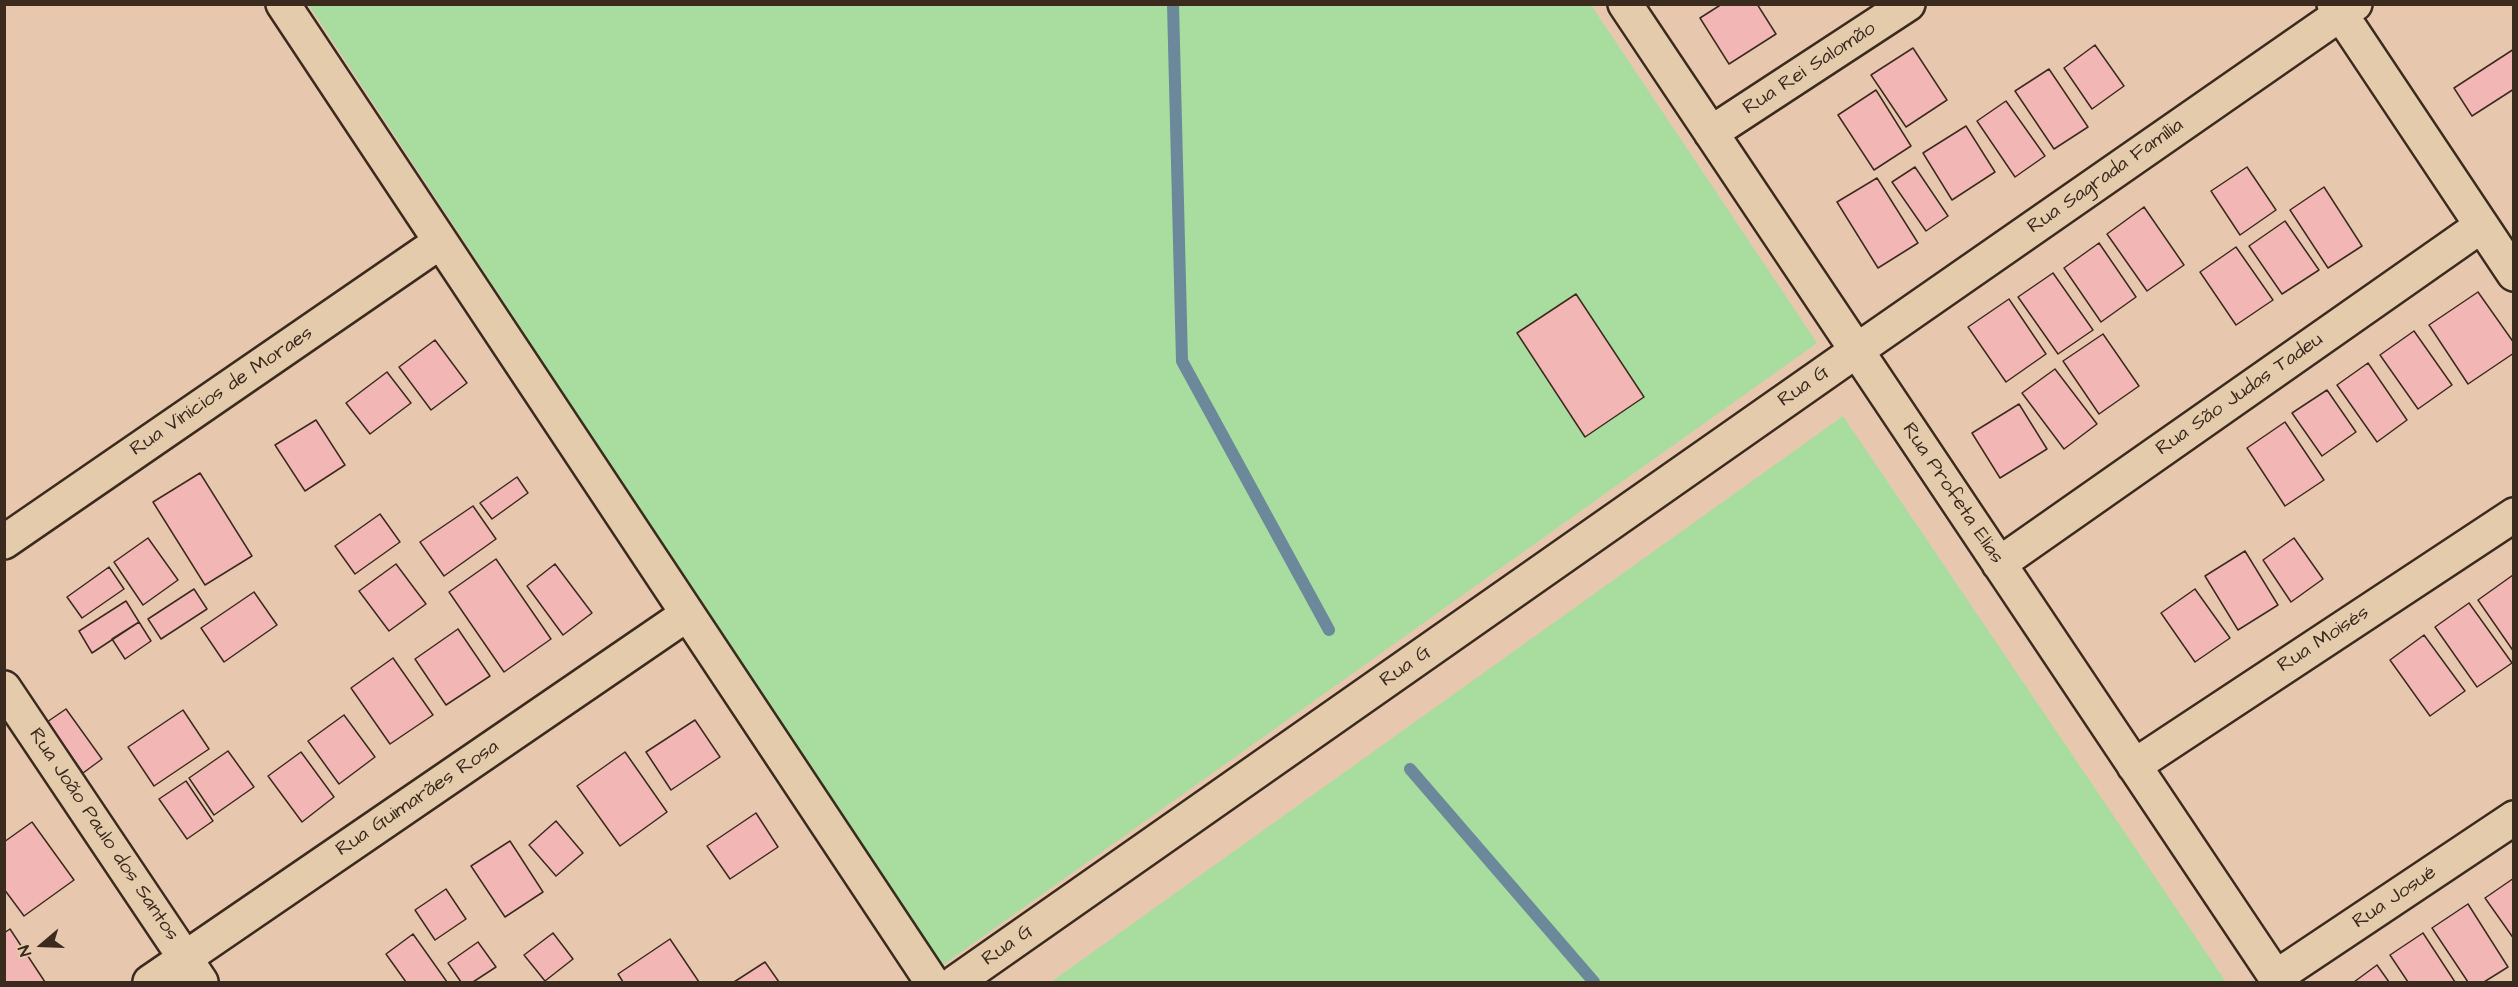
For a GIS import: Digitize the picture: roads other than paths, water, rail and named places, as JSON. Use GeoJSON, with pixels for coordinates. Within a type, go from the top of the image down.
{"type":"FeatureCollection","features":[{"type":"Feature","properties":{"kind":"street"},"geometry":{"type":"LineString","coordinates":[[283,4],[686,615],[932,982]]}},
{"type":"Feature","properties":{"kind":"street","name":"Rua Profeta Elias"},"geometry":{"type":"LineString","coordinates":[[1625,4],[2277,980]]}},
{"type":"Feature","properties":{"kind":"street","name":"Rua Rei Salomão"},"geometry":{"type":"LineString","coordinates":[[1711,133],[1908,4]]}},
{"type":"Feature","properties":{"kind":"street"},"geometry":{"type":"LineString","coordinates":[[2343,8],[2481,226],[2514,274]]}},
{"type":"Feature","properties":{"kind":"street","name":"Rua Sagrada Família"},"geometry":{"type":"LineString","coordinates":[[1856,351],[2343,8]]}},
{"type":"Feature","properties":{"kind":"street","name":"Rua São Judas Tadeu"},"geometry":{"type":"LineString","coordinates":[[1999,564],[2481,226]]}},
{"type":"Feature","properties":{"kind":"street","name":"Rua Vinícios de Moraes"},"geometry":{"type":"LineString","coordinates":[[4,542],[440,242]]}},
{"type":"Feature","properties":{"kind":"street","name":"Rua G"},"geometry":{"type":"LineString","coordinates":[[956,982],[1856,351]]}},
{"type":"Feature","properties":{"kind":"street","name":"Rua Moisés"},"geometry":{"type":"LineString","coordinates":[[2134,766],[2514,515]]}},
{"type":"Feature","properties":{"kind":"street","name":"Rua Guimarães Rosa"},"geometry":{"type":"LineString","coordinates":[[150,982],[193,971],[686,615]]}},
{"type":"Feature","properties":{"kind":"street","name":"Rua João Paulo dos Santos"},"geometry":{"type":"LineString","coordinates":[[4,688],[193,971]]}},
{"type":"Feature","properties":{"kind":"street","name":"Rua Josué"},"geometry":{"type":"LineString","coordinates":[[2277,980],[2514,818]]}},
{"type":"Feature","properties":{"kind":"waterway"},"geometry":{"type":"LineString","coordinates":[[1173,4],[1182,361],[1329,630]]}},
{"type":"Feature","properties":{"kind":"waterway"},"geometry":{"type":"LineString","coordinates":[[1410,769],[1594,982]]}}]}
